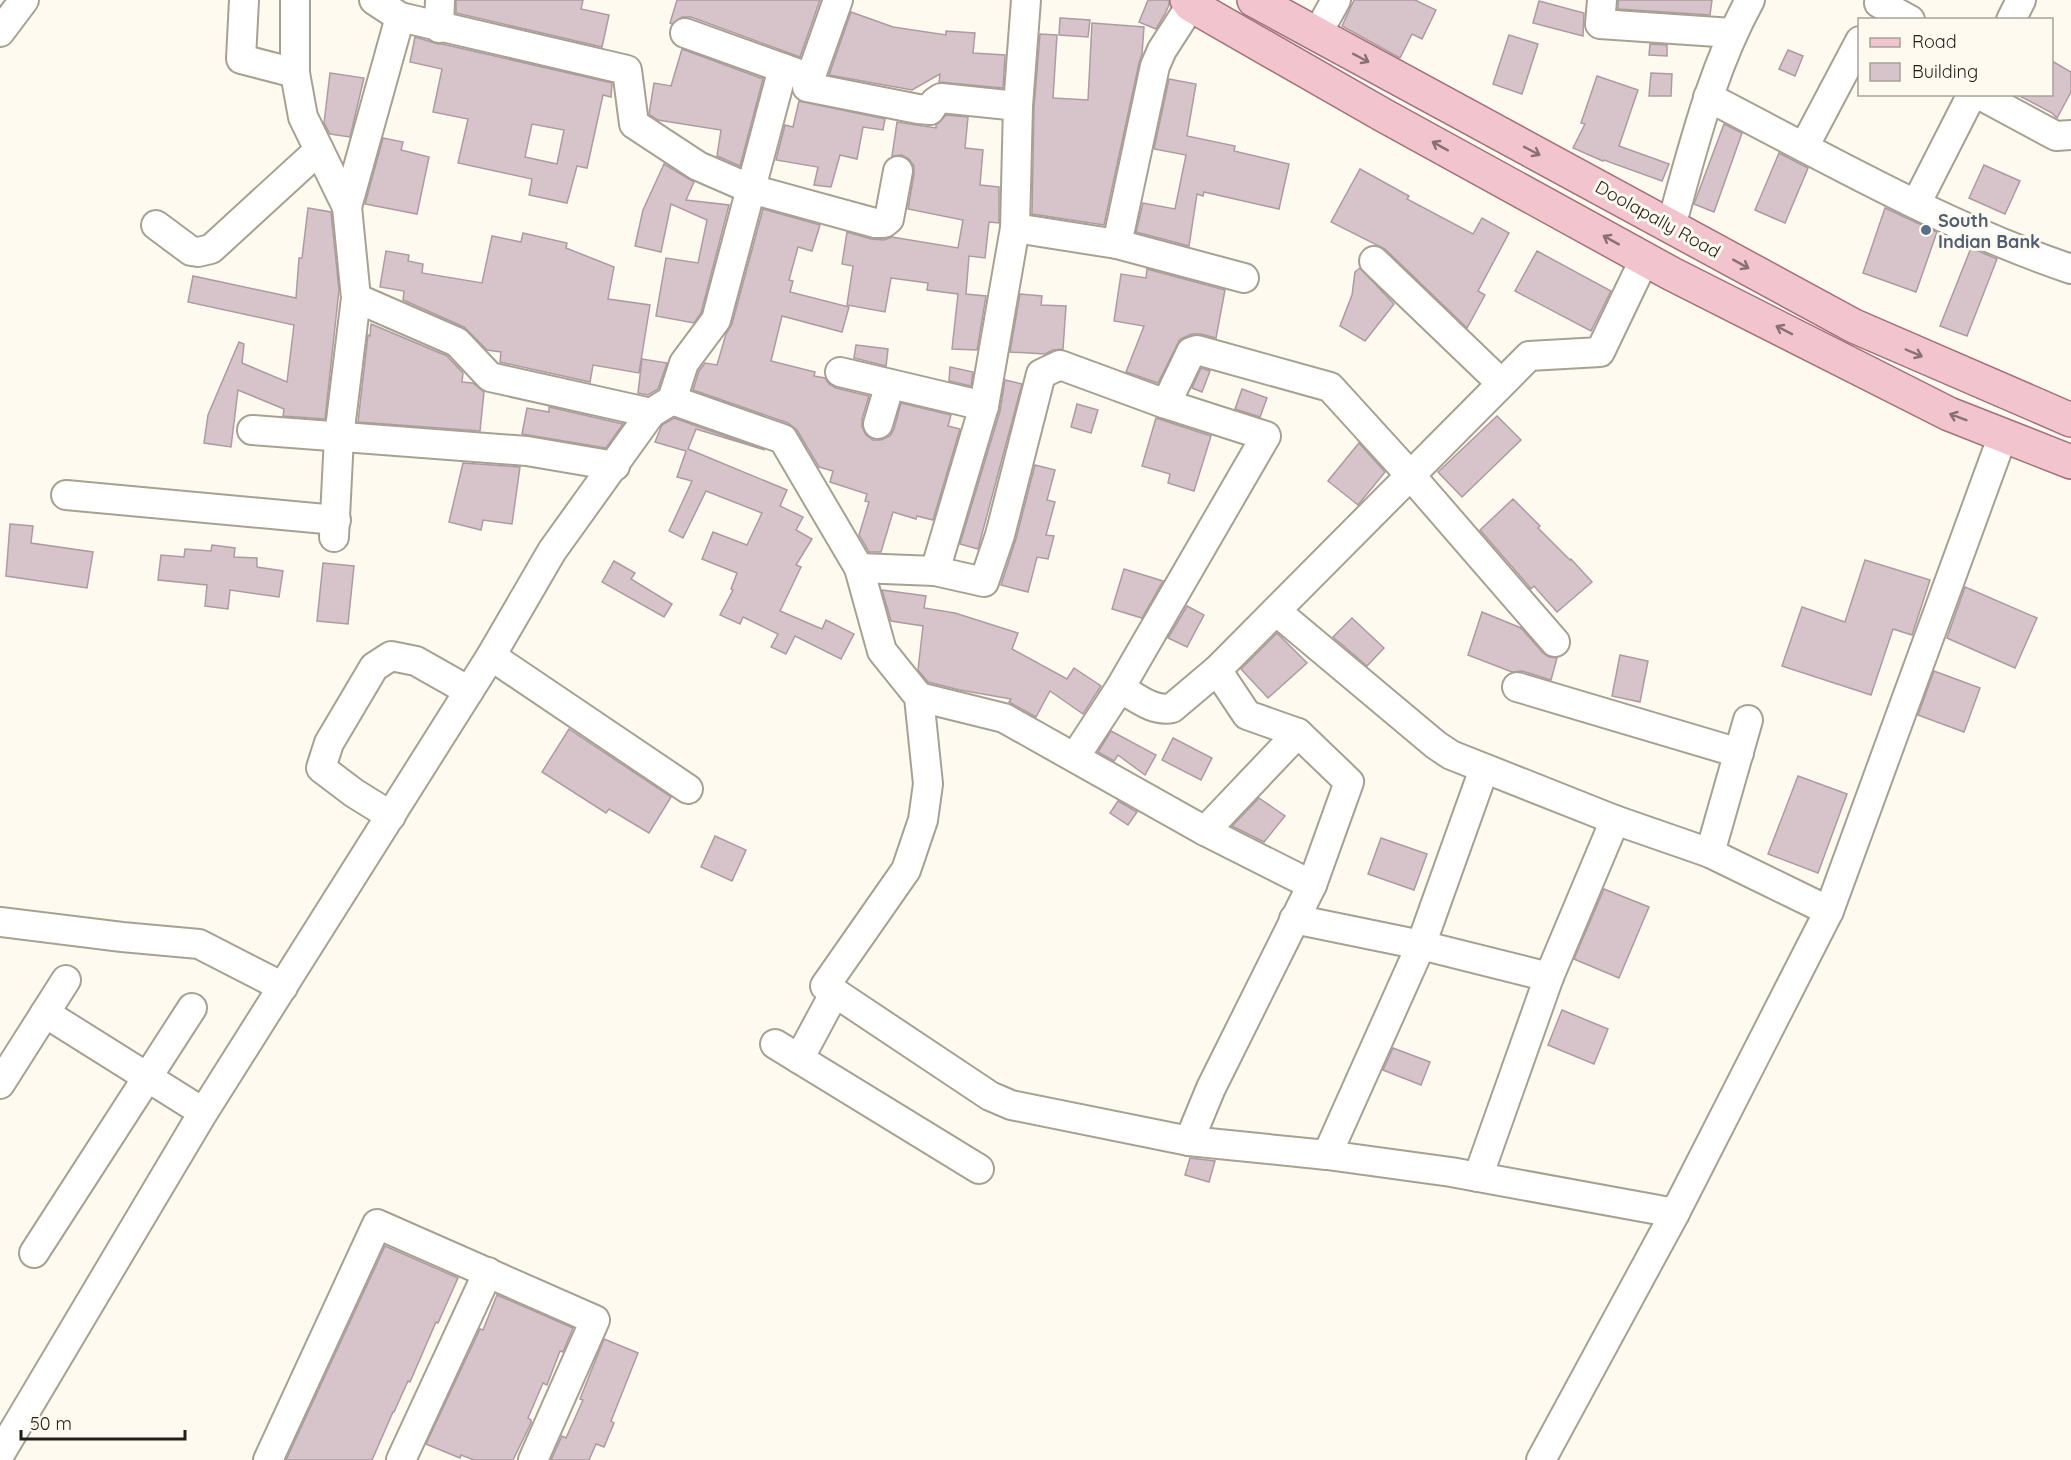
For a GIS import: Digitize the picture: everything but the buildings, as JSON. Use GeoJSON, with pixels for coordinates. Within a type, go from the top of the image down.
{"type":"FeatureCollection","features":[{"type":"Feature","properties":{"kind":"main road","name":"Doolapally Road"},"geometry":{"type":"LineString","coordinates":[[1254,0],[1854,326],[2071,420]]}},
{"type":"Feature","properties":{"kind":"main road"},"geometry":{"type":"LineString","coordinates":[[1189,2],[1383,115],[1645,258],[1949,414],[2071,462]]}},
{"type":"Feature","properties":{"kind":"street"},"geometry":{"type":"LineString","coordinates":[[0,32],[24,0]]}},
{"type":"Feature","properties":{"kind":"street"},"geometry":{"type":"LineString","coordinates":[[244,0],[241,59],[295,73]]}},
{"type":"Feature","properties":{"kind":"street"},"geometry":{"type":"LineString","coordinates":[[66,495],[335,528],[339,436],[356,298],[347,207],[303,117],[295,73],[295,0]]}},
{"type":"Feature","properties":{"kind":"street"},"geometry":{"type":"LineString","coordinates":[[374,0],[400,17],[440,14],[627,70],[634,124],[698,166],[751,189],[884,224],[889,219],[898,171]]}},
{"type":"Feature","properties":{"kind":"street"},"geometry":{"type":"LineString","coordinates":[[838,0],[807,87],[918,109],[930,110],[941,98],[1018,106]]}},
{"type":"Feature","properties":{"kind":"street"},"geometry":{"type":"LineString","coordinates":[[935,571],[984,406],[1015,228],[1018,106],[1026,0]]}},
{"type":"Feature","properties":{"kind":"street"},"geometry":{"type":"LineString","coordinates":[[1317,34],[1336,0]]}},
{"type":"Feature","properties":{"kind":"street"},"geometry":{"type":"LineString","coordinates":[[1602,0],[1600,24],[1732,33]]}},
{"type":"Feature","properties":{"kind":"street"},"geometry":{"type":"LineString","coordinates":[[1671,226],[1707,97],[1732,33],[1750,0]]}},
{"type":"Feature","properties":{"kind":"street"},"geometry":{"type":"LineString","coordinates":[[2012,18],[2021,0]]}},
{"type":"Feature","properties":{"kind":"street"},"geometry":{"type":"LineString","coordinates":[[1117,244],[1155,66],[1189,2]]}},
{"type":"Feature","properties":{"kind":"street"},"geometry":{"type":"LineString","coordinates":[[1877,8],[1904,18]]}},
{"type":"Feature","properties":{"kind":"street"},"geometry":{"type":"LineString","coordinates":[[347,207],[400,17]]}},
{"type":"Feature","properties":{"kind":"street"},"geometry":{"type":"LineString","coordinates":[[685,33],[810,79]]}},
{"type":"Feature","properties":{"kind":"street"},"geometry":{"type":"LineString","coordinates":[[1804,147],[1858,45]]}},
{"type":"Feature","properties":{"kind":"street"},"geometry":{"type":"LineString","coordinates":[[0,1454],[201,1116],[491,656],[552,552],[662,406],[684,363],[716,320],[783,68]]}},
{"type":"Feature","properties":{"kind":"street"},"geometry":{"type":"LineString","coordinates":[[1916,204],[1971,96]]}},
{"type":"Feature","properties":{"kind":"street"},"geometry":{"type":"LineString","coordinates":[[1982,96],[2056,136],[2071,135]]}},
{"type":"Feature","properties":{"kind":"street"},"geometry":{"type":"LineString","coordinates":[[1707,97],[1916,204],[2002,243],[2071,268]]}},
{"type":"Feature","properties":{"kind":"street"},"geometry":{"type":"LineString","coordinates":[[156,225],[191,251],[212,249],[319,150]]}},
{"type":"Feature","properties":{"kind":"street"},"geometry":{"type":"LineString","coordinates":[[1015,228],[1117,244],[1244,278]]}},
{"type":"Feature","properties":{"kind":"street"},"geometry":{"type":"LineString","coordinates":[[1120,688],[1155,708],[1163,710],[1172,708],[1217,670],[1529,356],[1600,352],[1645,258]]}},
{"type":"Feature","properties":{"kind":"street"},"geometry":{"type":"LineString","coordinates":[[1374,261],[1501,383]]}},
{"type":"Feature","properties":{"kind":"street"},"geometry":{"type":"LineString","coordinates":[[356,298],[457,342],[490,377],[662,406],[783,439],[859,568],[882,651],[919,697],[928,784],[923,820],[906,870],[825,986],[990,1096],[1011,1105],[1189,1141],[1327,1155],[1478,1177],[1675,1213]]}},
{"type":"Feature","properties":{"kind":"street"},"geometry":{"type":"LineString","coordinates":[[1166,404],[1191,352],[1197,350],[1330,387],[1411,476],[1555,642]]}},
{"type":"Feature","properties":{"kind":"street"},"geometry":{"type":"LineString","coordinates":[[859,568],[935,571],[984,582],[999,535],[1041,374],[1060,365],[1166,404],[1266,436],[1120,688],[1075,757]]}},
{"type":"Feature","properties":{"kind":"street"},"geometry":{"type":"LineString","coordinates":[[840,372],[984,406]]}},
{"type":"Feature","properties":{"kind":"street"},"geometry":{"type":"LineString","coordinates":[[878,424],[890,384]]}},
{"type":"Feature","properties":{"kind":"street"},"geometry":{"type":"LineString","coordinates":[[252,430],[527,451],[615,466]]}},
{"type":"Feature","properties":{"kind":"street"},"geometry":{"type":"LineString","coordinates":[[1541,1460],[1675,1213],[1829,911],[2003,435]]}},
{"type":"Feature","properties":{"kind":"street"},"geometry":{"type":"LineString","coordinates":[[1276,611],[1436,745],[1451,755],[1615,820],[1710,853],[1829,911]]}},
{"type":"Feature","properties":{"kind":"street"},"geometry":{"type":"LineString","coordinates":[[391,816],[354,793],[321,768],[329,743],[374,667],[391,656],[416,660],[469,691]]}},
{"type":"Feature","properties":{"kind":"street"},"geometry":{"type":"LineString","coordinates":[[491,656],[688,789]]}},
{"type":"Feature","properties":{"kind":"street"},"geometry":{"type":"LineString","coordinates":[[1189,1141],[1211,1088],[1312,885],[1349,782],[1298,733],[1246,715],[1217,670]]}},
{"type":"Feature","properties":{"kind":"street"},"geometry":{"type":"LineString","coordinates":[[1517,687],[1739,753]]}},
{"type":"Feature","properties":{"kind":"street"},"geometry":{"type":"LineString","coordinates":[[919,697],[1004,718],[1205,831],[1312,885]]}},
{"type":"Feature","properties":{"kind":"street"},"geometry":{"type":"LineString","coordinates":[[1710,853],[1748,720]]}},
{"type":"Feature","properties":{"kind":"street"},"geometry":{"type":"LineString","coordinates":[[1205,831],[1298,733]]}},
{"type":"Feature","properties":{"kind":"street"},"geometry":{"type":"LineString","coordinates":[[1327,1155],[1421,945],[1484,769]]}},
{"type":"Feature","properties":{"kind":"street"},"geometry":{"type":"LineString","coordinates":[[1478,1177],[1549,977],[1615,820]]}},
{"type":"Feature","properties":{"kind":"street"},"geometry":{"type":"LineString","coordinates":[[1294,919],[1421,945],[1549,977]]}},
{"type":"Feature","properties":{"kind":"street"},"geometry":{"type":"LineString","coordinates":[[0,922],[199,944],[283,987]]}},
{"type":"Feature","properties":{"kind":"street"},"geometry":{"type":"LineString","coordinates":[[0,1084],[66,980]]}},
{"type":"Feature","properties":{"kind":"street"},"geometry":{"type":"LineString","coordinates":[[799,1059],[835,992]]}},
{"type":"Feature","properties":{"kind":"street"},"geometry":{"type":"LineString","coordinates":[[34,1253],[146,1076],[192,1008]]}},
{"type":"Feature","properties":{"kind":"street"},"geometry":{"type":"LineString","coordinates":[[45,1013],[190,1104]]}},
{"type":"Feature","properties":{"kind":"street"},"geometry":{"type":"LineString","coordinates":[[775,1044],[979,1169]]}},
{"type":"Feature","properties":{"kind":"street"},"geometry":{"type":"LineString","coordinates":[[268,1460],[377,1224],[595,1320],[532,1460]]}},
{"type":"Feature","properties":{"kind":"street"},"geometry":{"type":"LineString","coordinates":[[401,1460],[488,1272]]}},
{"type":"Feature","properties":{"kind":"place","name":"South Indian Bank"},"geometry":{"type":"Point","coordinates":[1926,230]}}]}
